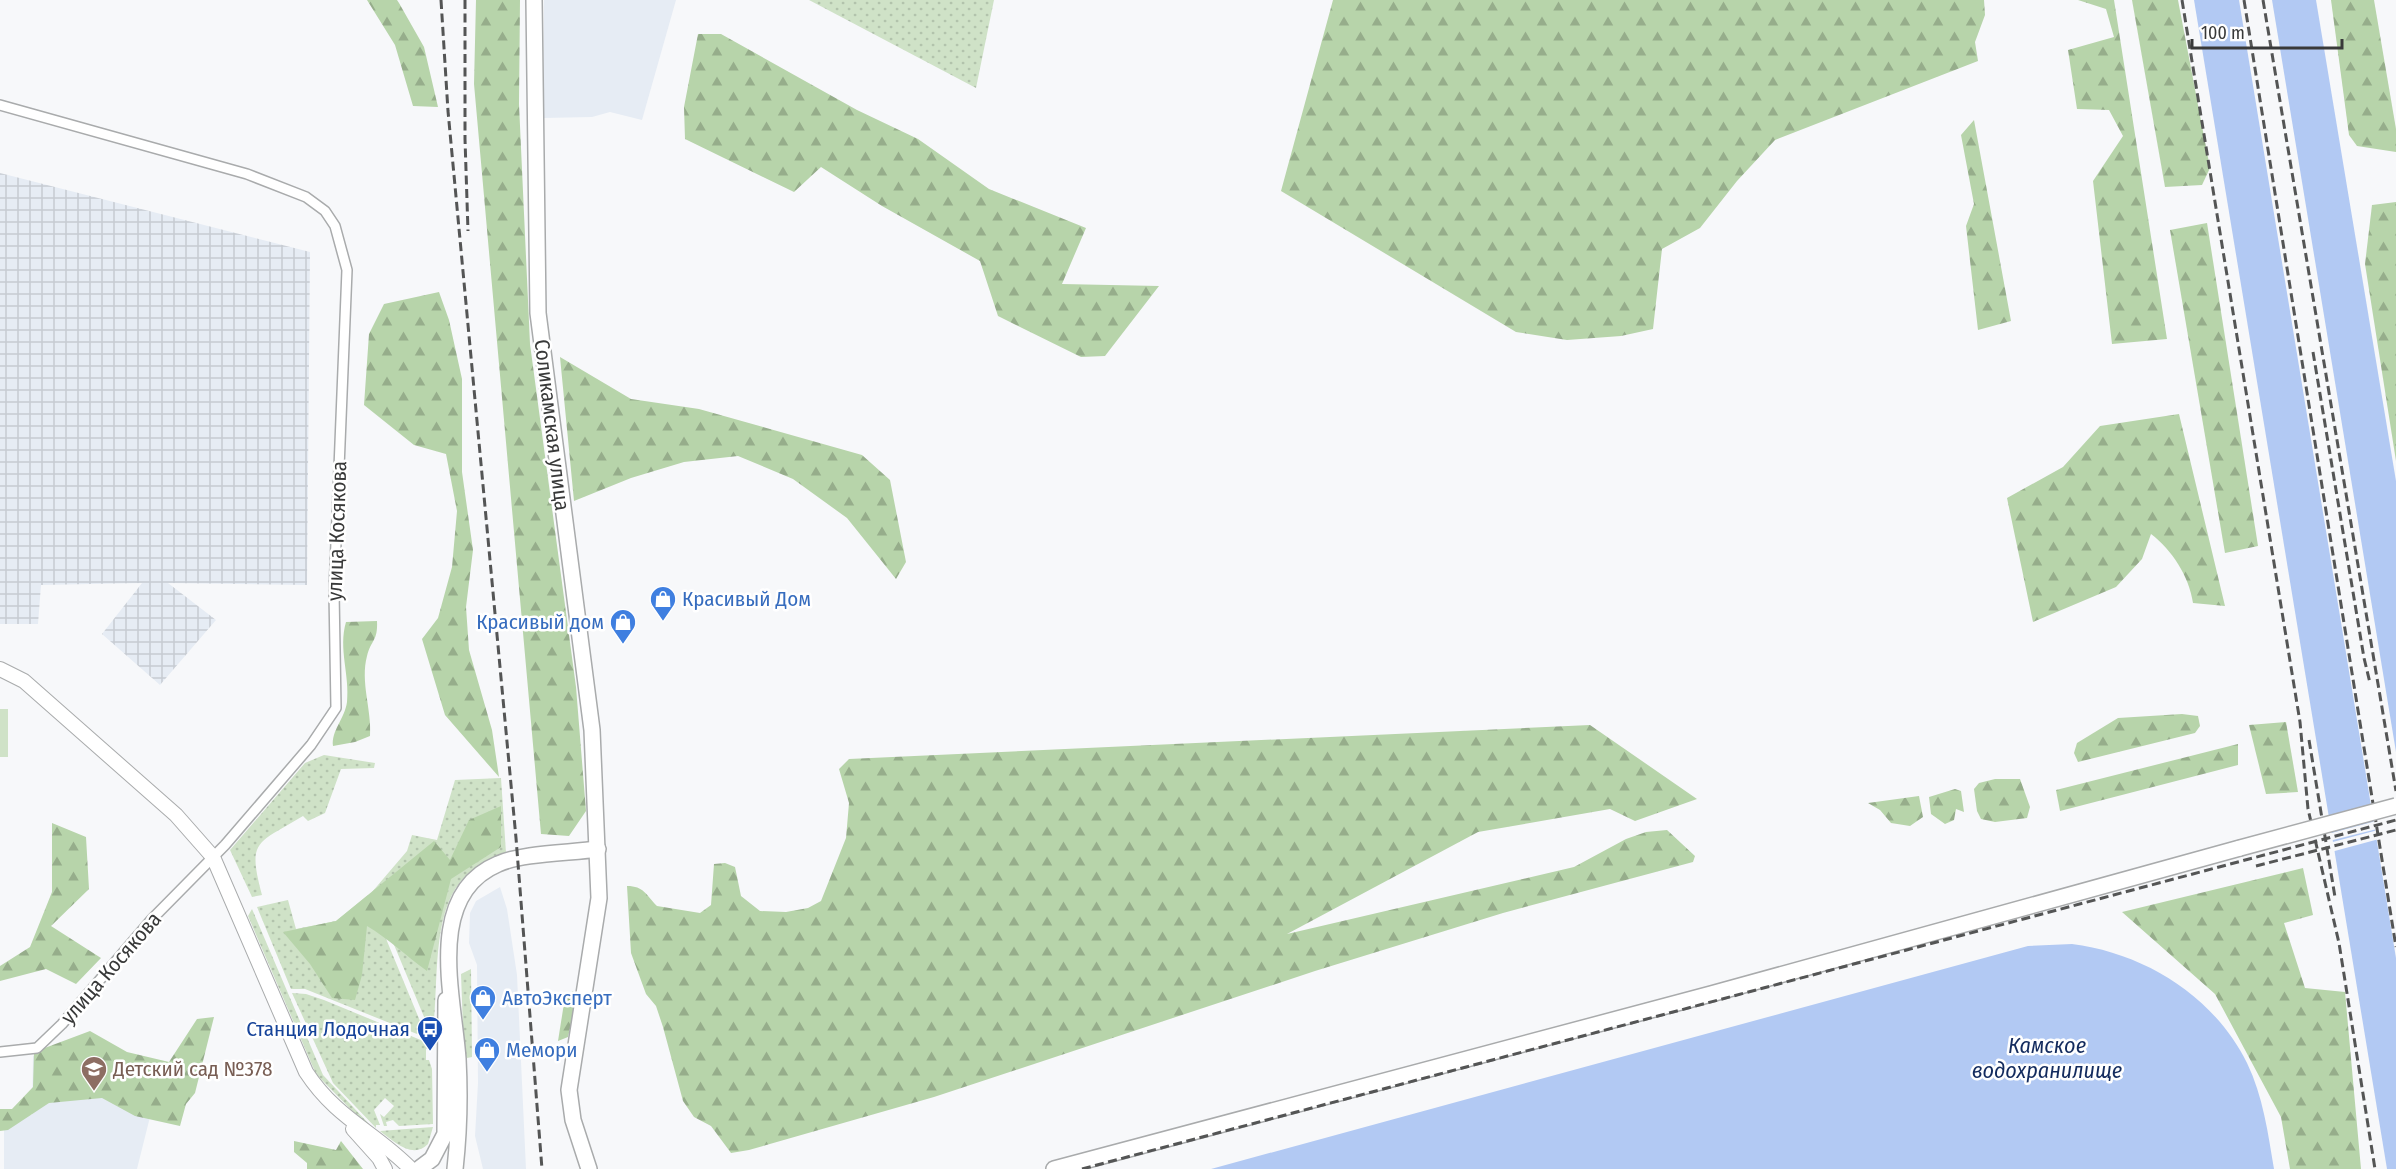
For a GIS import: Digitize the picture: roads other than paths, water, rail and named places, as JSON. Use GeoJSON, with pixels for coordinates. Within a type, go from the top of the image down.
{"type":"FeatureCollection","features":[{"type":"Feature","properties":{"kind":"main road","name":"Соликамская улица"},"geometry":{"type":"LineString","coordinates":[[534,0],[538,313],[592,730],[598,849],[599,898],[570,1090],[573,1120],[589,1169]]}},
{"type":"Feature","properties":{"kind":"main road"},"geometry":{"type":"LineString","coordinates":[[1054,1169],[1700,997],[2396,806]]}},
{"type":"Feature","properties":{"kind":"main road"},"geometry":{"type":"LineString","coordinates":[[455,1169],[459,1126],[458,1064],[448,945],[453,914],[468,888],[483,873],[508,860],[598,849]]}},
{"type":"Feature","properties":{"kind":"main road"},"geometry":{"type":"LineString","coordinates":[[416,1168],[432,1159],[445,1134],[445,1004],[449,976]]}},
{"type":"Feature","properties":{"kind":"street","name":"улица Косякова"},"geometry":{"type":"LineString","coordinates":[[0,105],[247,174],[306,197],[325,211],[335,226],[347,270],[334,592],[336,708],[311,745],[213,857],[152,919],[62,1024],[37,1048],[0,1052]]}},
{"type":"Feature","properties":{"kind":"street"},"geometry":{"type":"LineString","coordinates":[[0,669],[24,681],[176,814],[213,857],[306,1072],[320,1093],[347,1120],[385,1169]]}},
{"type":"Feature","properties":{"kind":"street"},"geometry":{"type":"LineString","coordinates":[[347,1120],[374,1136],[416,1168]]}},
{"type":"Feature","properties":{"kind":"water"},"geometry":{"type":"Polygon","coordinates":[[[2194,0],[2239,0],[2396,958],[2396,1169],[2387,1169],[2194,0]]]}},
{"type":"Feature","properties":{"kind":"water"},"geometry":{"type":"Polygon","coordinates":[[[2272,0],[2316,0],[2396,481],[2396,752],[2272,0]]]}},
{"type":"Feature","properties":{"kind":"water","name":"Камское водохранилище"},"geometry":{"type":"Polygon","coordinates":[[[2072,944],[2125,957],[2150,968],[2196,998],[2216,1017],[2233,1039],[2253,1076],[2264,1115],[2274,1169],[1211,1169],[2028,946],[2072,944]]]}},
{"type":"Feature","properties":{"kind":"railway"},"geometry":{"type":"LineString","coordinates":[[441,0],[448,111],[516,838],[542,1169]]}},
{"type":"Feature","properties":{"kind":"railway"},"geometry":{"type":"LineString","coordinates":[[465,0],[465,139],[468,231]]}},
{"type":"Feature","properties":{"kind":"railway"},"geometry":{"type":"LineString","coordinates":[[2182,0],[2300,722],[2308,809],[2339,943],[2375,1169]]}},
{"type":"Feature","properties":{"kind":"railway"},"geometry":{"type":"LineString","coordinates":[[2244,0],[2396,947]]}},
{"type":"Feature","properties":{"kind":"railway"},"geometry":{"type":"LineString","coordinates":[[2263,0],[2396,791]]}},
{"type":"Feature","properties":{"kind":"railway"},"geometry":{"type":"LineString","coordinates":[[2313,352],[2370,683]]}},
{"type":"Feature","properties":{"kind":"railway"},"geometry":{"type":"LineString","coordinates":[[2309,740],[2335,897]]}},
{"type":"Feature","properties":{"kind":"railway"},"geometry":{"type":"LineString","coordinates":[[1082,1169],[2396,820]]}},
{"type":"Feature","properties":{"kind":"railway"},"geometry":{"type":"LineString","coordinates":[[2256,866],[2396,830]]}},
{"type":"Feature","properties":{"kind":"place","name":"Красивый Дом"},"geometry":{"type":"Point","coordinates":[663,622]}},
{"type":"Feature","properties":{"kind":"place","name":"Красивый дом"},"geometry":{"type":"Point","coordinates":[623,645]}},
{"type":"Feature","properties":{"kind":"place","name":"АвтоЭксперт"},"geometry":{"type":"Point","coordinates":[483,1021]}},
{"type":"Feature","properties":{"kind":"place","name":"Станция Лодочная"},"geometry":{"type":"Point","coordinates":[430,1052]}},
{"type":"Feature","properties":{"kind":"place","name":"Мемори"},"geometry":{"type":"Point","coordinates":[487,1073]}},
{"type":"Feature","properties":{"kind":"place","name":"Детский сад №378"},"geometry":{"type":"Point","coordinates":[94,1092]}}]}
